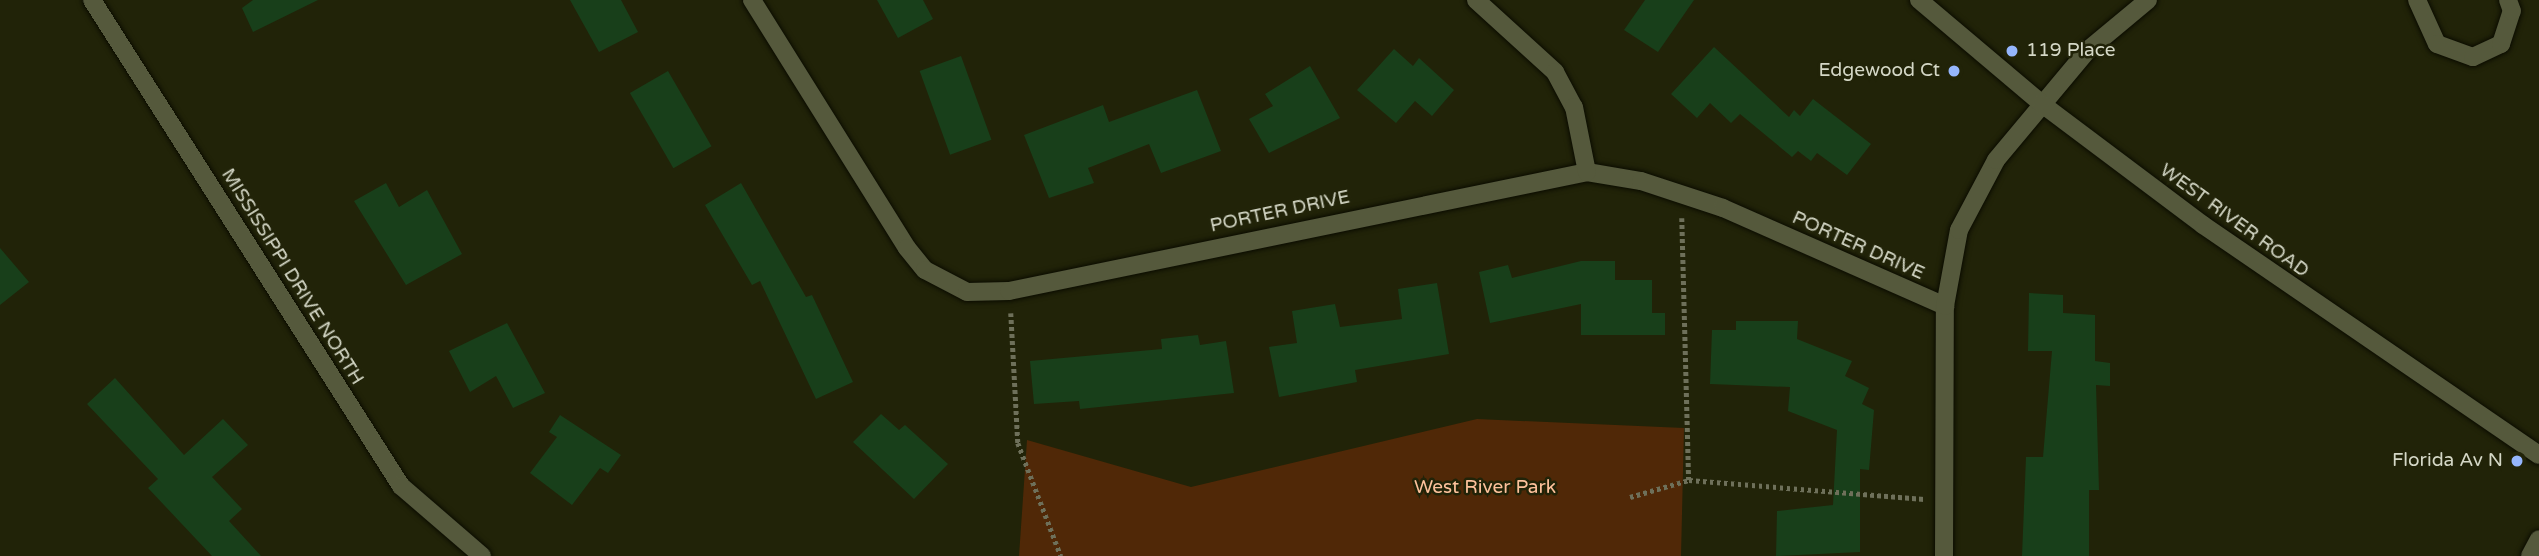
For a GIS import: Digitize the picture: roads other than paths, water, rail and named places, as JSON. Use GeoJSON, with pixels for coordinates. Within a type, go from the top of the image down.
{"type":"FeatureCollection","features":[{"type":"Feature","properties":{"kind":"street","name":"MISSISSIPPI DRIVE NORTH"},"geometry":{"type":"LineString","coordinates":[[92,0],[401,486],[482,556]]}},
{"type":"Feature","properties":{"kind":"street","name":"PORTER DRIVE"},"geometry":{"type":"LineString","coordinates":[[752,0],[925,270],[967,292],[1010,291],[1587,172],[1681,193],[1945,306]]}},
{"type":"Feature","properties":{"kind":"street"},"geometry":{"type":"LineString","coordinates":[[1476,0],[1555,72],[1574,107],[1587,172]]}},
{"type":"Feature","properties":{"kind":"street","name":"WEST RIVER ROAD"},"geometry":{"type":"LineString","coordinates":[[1919,0],[2042,104],[2346,328],[2539,455]]}},
{"type":"Feature","properties":{"kind":"street"},"geometry":{"type":"LineString","coordinates":[[1944,556],[1945,306],[1971,199],[2042,104],[2088,50],[2148,0]]}},
{"type":"Feature","properties":{"kind":"street"},"geometry":{"type":"LineString","coordinates":[[2417,0],[2437,44],[2473,57],[2501,44],[2512,11],[2508,0]]}},
{"type":"Feature","properties":{"kind":"street"},"geometry":{"type":"LineString","coordinates":[[2530,556],[2539,539]]}},
{"type":"Feature","properties":{"kind":"place","name":"119 Place"},"geometry":{"type":"Point","coordinates":[2012,51]}},
{"type":"Feature","properties":{"kind":"place","name":"Edgewood Ct"},"geometry":{"type":"Point","coordinates":[1954,71]}},
{"type":"Feature","properties":{"kind":"place","name":"Florida Av N"},"geometry":{"type":"Point","coordinates":[2517,461]}},
{"type":"Feature","properties":{"kind":"park label","name":"West River Park"},"geometry":{"type":"Point","coordinates":[1485,488]}}]}
